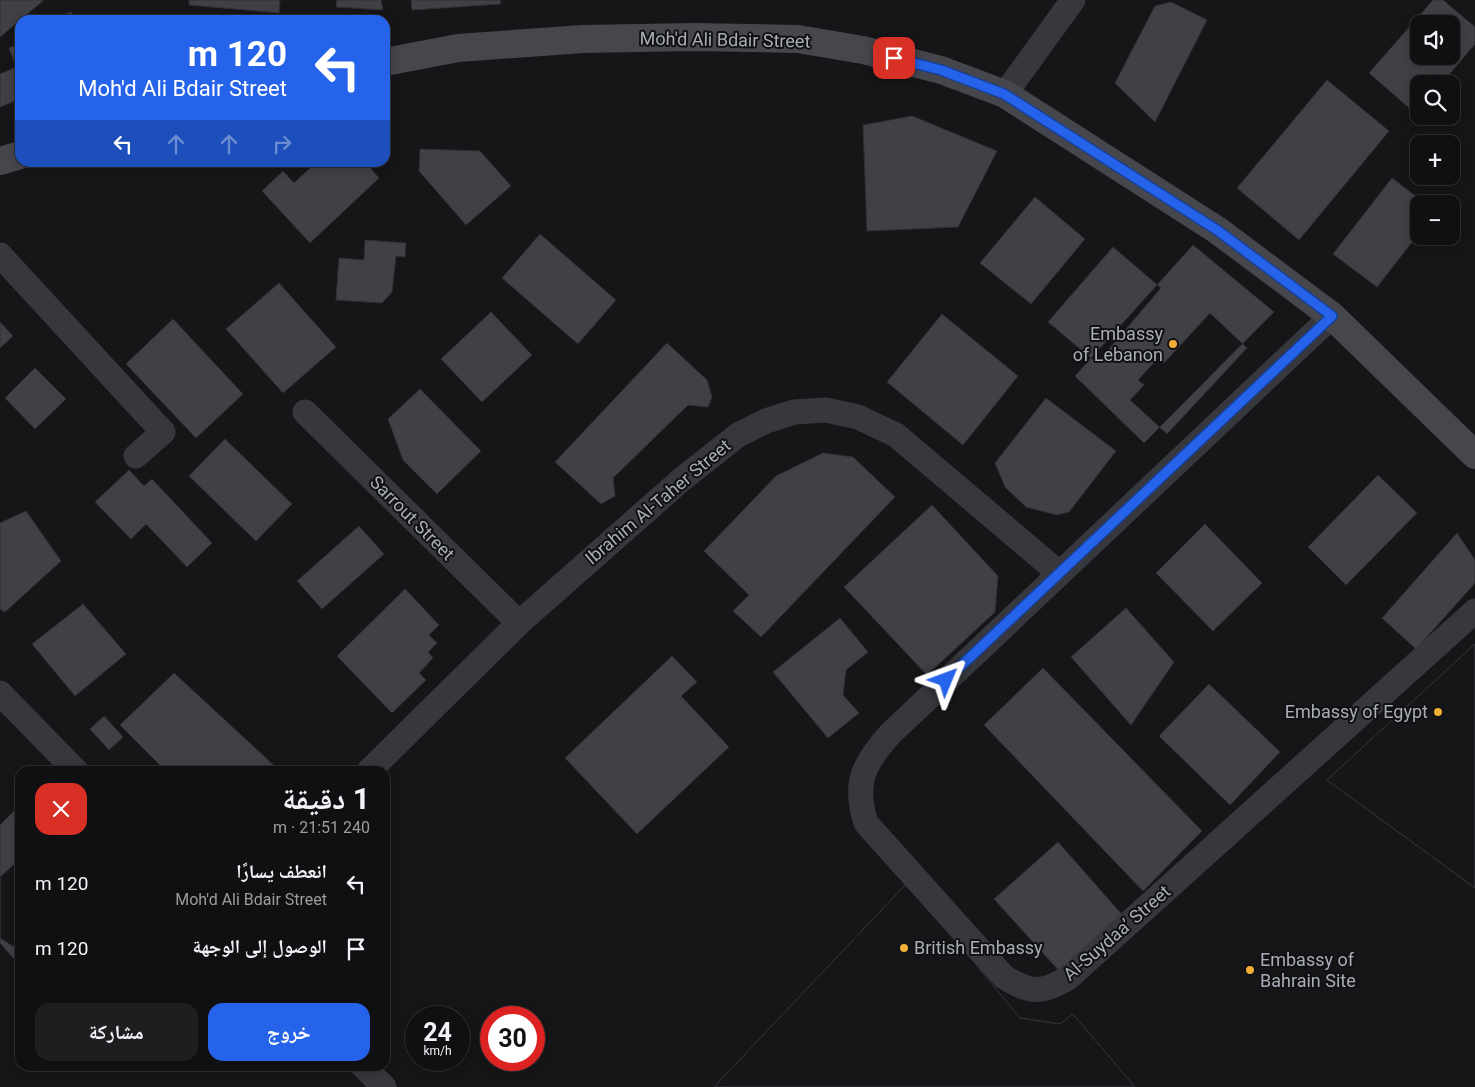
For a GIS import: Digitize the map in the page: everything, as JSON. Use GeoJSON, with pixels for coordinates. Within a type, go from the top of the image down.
{"type":"FeatureCollection","features":[{"type":"Feature","properties":{"kind":"street"},"geometry":{"type":"LineString","coordinates":[[1004,94],[1073,0]]}},
{"type":"Feature","properties":{"kind":"street","name":"Moh'd Ali Bdair Street"},"geometry":{"type":"LineString","coordinates":[[390,61],[458,48],[583,39],[694,37],[798,39],[863,50],[941,70],[1004,94],[1217,230],[1332,316],[1475,455]]}},
{"type":"Feature","properties":{"kind":"street"},"geometry":{"type":"LineString","coordinates":[[0,161],[15,156]]}},
{"type":"Feature","properties":{"kind":"street"},"geometry":{"type":"LineString","coordinates":[[0,255],[163,432],[136,456]]}},
{"type":"Feature","properties":{"kind":"street","name":"Al-Suydaa’ Street"},"geometry":{"type":"LineString","coordinates":[[1332,316],[890,734],[872,754],[861,778],[860,803],[866,823],[1004,977],[1018,986],[1035,991],[1049,989],[1068,978],[1475,611]]}},
{"type":"Feature","properties":{"kind":"street","name":"Ibrahim Al-Taher Street"},"geometry":{"type":"LineString","coordinates":[[374,766],[519,623],[681,480],[738,435],[766,421],[794,412],[826,410],[858,417],[896,435],[1059,573]]}},
{"type":"Feature","properties":{"kind":"street","name":"Sarrout Street"},"geometry":{"type":"LineString","coordinates":[[305,412],[519,623]]}},
{"type":"Feature","properties":{"kind":"street"},"geometry":{"type":"LineString","coordinates":[[0,693],[71,766]]}},
{"type":"Feature","properties":{"kind":"street"},"geometry":{"type":"LineString","coordinates":[[368,1071],[384,1087]]}},
{"type":"Feature","properties":{"kind":"building"},"geometry":{"type":"Polygon","coordinates":[[[0,0],[44,0],[26,15],[15,15],[15,24],[0,37],[0,0]]]}},
{"type":"Feature","properties":{"kind":"building"},"geometry":{"type":"Polygon","coordinates":[[[189,0],[280,0],[279,13],[189,5],[189,0]]]}},
{"type":"Feature","properties":{"kind":"building"},"geometry":{"type":"Polygon","coordinates":[[[337,0],[381,0],[383,10],[336,7],[337,0]]]}},
{"type":"Feature","properties":{"kind":"building"},"geometry":{"type":"Polygon","coordinates":[[[411,0],[500,0],[501,4],[412,10],[411,0]]]}},
{"type":"Feature","properties":{"kind":"building"},"geometry":{"type":"Polygon","coordinates":[[[1433,0],[1443,0],[1475,27],[1475,44],[1460,62],[1460,15],[1420,15],[1433,0]]]}},
{"type":"Feature","properties":{"kind":"building"},"geometry":{"type":"Polygon","coordinates":[[[1171,2],[1207,20],[1155,122],[1115,83],[1155,6],[1171,2]]]}},
{"type":"Feature","properties":{"kind":"building"},"geometry":{"type":"Polygon","coordinates":[[[1410,26],[1410,65],[1457,65],[1449,75],[1410,75],[1410,109],[1369,73],[1410,26]]]}},
{"type":"Feature","properties":{"kind":"building"},"geometry":{"type":"Polygon","coordinates":[[[15,46],[15,64],[9,48],[15,46]]]}},
{"type":"Feature","properties":{"kind":"building"},"geometry":{"type":"Polygon","coordinates":[[[15,67],[15,101],[0,107],[0,74],[15,67]]]}},
{"type":"Feature","properties":{"kind":"building"},"geometry":{"type":"Polygon","coordinates":[[[1327,80],[1389,131],[1299,240],[1237,188],[1327,80]]]}},
{"type":"Feature","properties":{"kind":"building"},"geometry":{"type":"Polygon","coordinates":[[[912,116],[997,151],[958,227],[867,231],[863,125],[912,116]]]}},
{"type":"Feature","properties":{"kind":"building"},"geometry":{"type":"Polygon","coordinates":[[[420,149],[480,151],[511,186],[466,225],[419,171],[420,149]]]}},
{"type":"Feature","properties":{"kind":"building"},"geometry":{"type":"Polygon","coordinates":[[[311,167],[369,167],[379,178],[310,243],[262,191],[283,171],[294,183],[311,167]]]}},
{"type":"Feature","properties":{"kind":"building"},"geometry":{"type":"Polygon","coordinates":[[[1392,178],[1414,195],[1410,195],[1410,245],[1377,287],[1333,254],[1392,178]]]}},
{"type":"Feature","properties":{"kind":"building"},"geometry":{"type":"Polygon","coordinates":[[[1035,197],[1085,239],[1031,304],[980,263],[1035,197]]]}},
{"type":"Feature","properties":{"kind":"building"},"geometry":{"type":"Polygon","coordinates":[[[540,234],[616,300],[578,344],[502,278],[540,234]]]}},
{"type":"Feature","properties":{"kind":"building"},"geometry":{"type":"Polygon","coordinates":[[[365,240],[406,243],[405,257],[396,256],[392,292],[382,303],[336,300],[339,258],[364,260],[365,240]]]}},
{"type":"Feature","properties":{"kind":"building","name":"Embassy of Lebanon"},"geometry":{"type":"Polygon","coordinates":[[[1193,245],[1274,312],[1144,443],[1075,376],[1193,245]]]}},
{"type":"Feature","properties":{"kind":"building"},"geometry":{"type":"Polygon","coordinates":[[[1113,247],[1161,288],[1097,363],[1048,322],[1113,247]]]}},
{"type":"Feature","properties":{"kind":"building"},"geometry":{"type":"Polygon","coordinates":[[[279,283],[336,347],[283,393],[226,329],[279,283]]]}},
{"type":"Feature","properties":{"kind":"building"},"geometry":{"type":"Polygon","coordinates":[[[491,312],[532,355],[482,402],[441,359],[491,312]]]}},
{"type":"Feature","properties":{"kind":"building"},"geometry":{"type":"Polygon","coordinates":[[[1210,313],[1247,348],[1167,434],[1130,400],[1144,385],[1138,380],[1158,358],[1164,363],[1210,313]]]}},
{"type":"Feature","properties":{"kind":"building"},"geometry":{"type":"Polygon","coordinates":[[[942,314],[1018,376],[963,445],[887,382],[942,314]]]}},
{"type":"Feature","properties":{"kind":"building"},"geometry":{"type":"Polygon","coordinates":[[[173,319],[243,394],[196,438],[126,364],[173,319]]]}},
{"type":"Feature","properties":{"kind":"building"},"geometry":{"type":"Polygon","coordinates":[[[0,322],[13,336],[0,348],[0,322]]]}},
{"type":"Feature","properties":{"kind":"building"},"geometry":{"type":"Polygon","coordinates":[[[667,343],[707,380],[712,397],[708,407],[688,405],[613,478],[615,496],[601,504],[555,462],[667,343]]]}},
{"type":"Feature","properties":{"kind":"building"},"geometry":{"type":"Polygon","coordinates":[[[35,368],[66,399],[35,429],[5,398],[35,368]]]}},
{"type":"Feature","properties":{"kind":"building"},"geometry":{"type":"Polygon","coordinates":[[[420,389],[481,451],[437,494],[403,460],[388,419],[420,389]]]}},
{"type":"Feature","properties":{"kind":"building"},"geometry":{"type":"Polygon","coordinates":[[[1046,398],[1116,451],[1069,512],[1057,515],[1026,507],[1005,487],[995,463],[1046,398]]]}},
{"type":"Feature","properties":{"kind":"building"},"geometry":{"type":"Polygon","coordinates":[[[225,439],[292,504],[256,541],[189,476],[225,439]]]}},
{"type":"Feature","properties":{"kind":"building"},"geometry":{"type":"Polygon","coordinates":[[[823,453],[853,457],[895,497],[761,637],[733,611],[749,595],[704,551],[776,476],[823,453]]]}},
{"type":"Feature","properties":{"kind":"building"},"geometry":{"type":"Polygon","coordinates":[[[129,470],[144,486],[152,479],[212,543],[187,567],[146,524],[131,539],[95,502],[129,470]]]}},
{"type":"Feature","properties":{"kind":"building"},"geometry":{"type":"Polygon","coordinates":[[[1378,475],[1417,513],[1346,585],[1308,547],[1378,475]]]}},
{"type":"Feature","properties":{"kind":"building"},"geometry":{"type":"Polygon","coordinates":[[[932,505],[998,576],[995,612],[927,675],[844,587],[932,505]]]}},
{"type":"Feature","properties":{"kind":"building"},"geometry":{"type":"Polygon","coordinates":[[[26,511],[61,561],[5,612],[0,609],[0,523],[26,511]]]}},
{"type":"Feature","properties":{"kind":"building"},"geometry":{"type":"Polygon","coordinates":[[[1205,524],[1262,583],[1213,631],[1156,573],[1205,524]]]}},
{"type":"Feature","properties":{"kind":"building"},"geometry":{"type":"Polygon","coordinates":[[[359,526],[384,554],[322,609],[297,581],[359,526]]]}},
{"type":"Feature","properties":{"kind":"building"},"geometry":{"type":"Polygon","coordinates":[[[1457,533],[1475,560],[1475,583],[1416,649],[1382,618],[1457,533]]]}},
{"type":"Feature","properties":{"kind":"building"},"geometry":{"type":"Polygon","coordinates":[[[405,589],[439,625],[429,635],[437,643],[428,652],[433,658],[419,673],[426,680],[392,713],[337,656],[405,589]]]}},
{"type":"Feature","properties":{"kind":"building"},"geometry":{"type":"Polygon","coordinates":[[[83,604],[126,654],[75,696],[32,644],[83,604]]]}},
{"type":"Feature","properties":{"kind":"building"},"geometry":{"type":"Polygon","coordinates":[[[1126,608],[1174,662],[1131,725],[1071,657],[1126,608]]]}},
{"type":"Feature","properties":{"kind":"building"},"geometry":{"type":"Polygon","coordinates":[[[840,618],[868,652],[846,670],[843,695],[859,713],[828,738],[773,672],[840,618]]]}},
{"type":"Feature","properties":{"kind":"building","name":"Embassy of Egypt"},"geometry":{"type":"Polygon","coordinates":[[[1475,644],[1475,888],[1327,780],[1475,644]]]}},
{"type":"Feature","properties":{"kind":"building","name":"Embassy of Egypt"},"geometry":{"type":"Polygon","coordinates":[[[1475,644],[1475,888],[1327,780],[1475,644]]]}},
{"type":"Feature","properties":{"kind":"building"},"geometry":{"type":"Polygon","coordinates":[[[672,656],[697,682],[681,696],[729,747],[637,834],[565,758],[672,656]]]}},
{"type":"Feature","properties":{"kind":"building"},"geometry":{"type":"Polygon","coordinates":[[[1043,668],[1202,831],[1143,891],[984,725],[1043,668]]]}},
{"type":"Feature","properties":{"kind":"building"},"geometry":{"type":"Polygon","coordinates":[[[174,673],[275,766],[161,766],[120,725],[174,673]]]}},
{"type":"Feature","properties":{"kind":"building"},"geometry":{"type":"Polygon","coordinates":[[[1209,684],[1280,752],[1230,805],[1159,736],[1209,684]]]}},
{"type":"Feature","properties":{"kind":"building"},"geometry":{"type":"Polygon","coordinates":[[[104,716],[123,737],[109,750],[90,729],[104,716]]]}},
{"type":"Feature","properties":{"kind":"building"},"geometry":{"type":"Polygon","coordinates":[[[15,810],[15,960],[0,943],[0,825],[15,810]]]}},
{"type":"Feature","properties":{"kind":"building"},"geometry":{"type":"Polygon","coordinates":[[[1058,842],[1125,918],[1062,974],[994,899],[1058,842]]]}},
{"type":"Feature","properties":{"kind":"building"},"geometry":{"type":"Polygon","coordinates":[[[15,864],[15,948],[0,938],[0,877],[15,864]]]}},
{"type":"Feature","properties":{"kind":"building","name":"British Embassy"},"geometry":{"type":"Polygon","coordinates":[[[908,882],[1020,1018],[1060,1024],[1073,1014],[1135,1087],[714,1087],[908,882]]]}},
{"type":"Feature","properties":{"kind":"building","name":"British Embassy"},"geometry":{"type":"Polygon","coordinates":[[[908,882],[1020,1018],[1060,1024],[1073,1014],[1135,1087],[714,1087],[908,882]]]}},
{"type":"Feature","properties":{"kind":"place","name":"Embassy of Lebanon"},"geometry":{"type":"Point","coordinates":[1173,344]}},
{"type":"Feature","properties":{"kind":"place","name":"Embassy of Egypt"},"geometry":{"type":"Point","coordinates":[1438,712]}},
{"type":"Feature","properties":{"kind":"place","name":"British Embassy"},"geometry":{"type":"Point","coordinates":[904,948]}},
{"type":"Feature","properties":{"kind":"place","name":"Embassy of Bahrain Site"},"geometry":{"type":"Point","coordinates":[1250,970]}},
{"type":"Feature","properties":{"kind":"route"},"geometry":{"type":"LineString","coordinates":[[894,58],[941,70],[1004,94],[1217,230],[1332,316],[946,680]]}}]}
